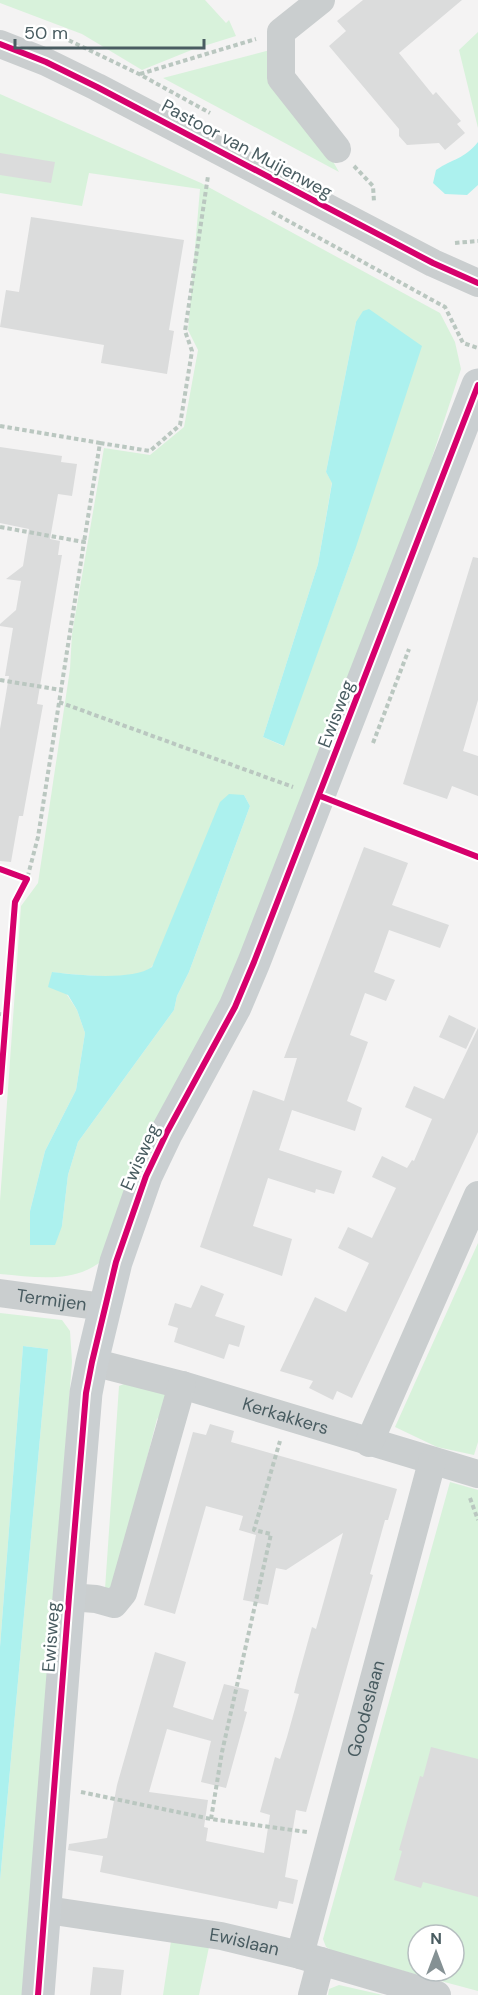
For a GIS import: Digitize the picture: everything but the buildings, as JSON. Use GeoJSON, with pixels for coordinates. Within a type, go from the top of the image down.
{"type":"FeatureCollection","features":[{"type":"Feature","properties":{"kind":"street"},"geometry":{"type":"LineString","coordinates":[[321,0],[281,32],[281,78],[337,149]]}},
{"type":"Feature","properties":{"kind":"street","name":"Pastoor van Muijenweg"},"geometry":{"type":"LineString","coordinates":[[0,44],[46,62],[97,87],[433,263],[478,283]]}},
{"type":"Feature","properties":{"kind":"street","name":"Ewisweg"},"geometry":{"type":"LineString","coordinates":[[38,1995],[47,1910],[69,1597],[87,1393],[104,1307],[146,1176],[235,1007],[320,796],[478,385]]}},
{"type":"Feature","properties":{"kind":"street"},"geometry":{"type":"LineString","coordinates":[[369,1443],[478,1195]]}},
{"type":"Feature","properties":{"kind":"street","name":"Termijen"},"geometry":{"type":"LineString","coordinates":[[0,1293],[104,1307]]}},
{"type":"Feature","properties":{"kind":"street","name":"Kerkakkers"},"geometry":{"type":"LineString","coordinates":[[92,1362],[182,1385],[478,1474]]}},
{"type":"Feature","properties":{"kind":"street","name":"Ewisweg"},"geometry":{"type":"LineString","coordinates":[[69,1597],[96,1599],[114,1604],[123,1593],[182,1385]]}},
{"type":"Feature","properties":{"kind":"street","name":"Goodeslaan"},"geometry":{"type":"LineString","coordinates":[[312,1995],[311,1958],[332,1835],[432,1462]]}},
{"type":"Feature","properties":{"kind":"street","name":"Ewislaan"},"geometry":{"type":"LineString","coordinates":[[47,1910],[221,1936],[311,1958],[437,1995]]}},
{"type":"Feature","properties":{"kind":"path"},"geometry":{"type":"LineString","coordinates":[[139,75],[281,32]]}},
{"type":"Feature","properties":{"kind":"path"},"geometry":{"type":"LineString","coordinates":[[337,149],[373,186],[374,203]]}},
{"type":"Feature","properties":{"kind":"path"},"geometry":{"type":"LineString","coordinates":[[199,171],[219,182]]}},
{"type":"Feature","properties":{"kind":"path"},"geometry":{"type":"LineString","coordinates":[[0,426],[150,451],[180,424],[192,351],[184,332],[208,177]]}},
{"type":"Feature","properties":{"kind":"path"},"geometry":{"type":"LineString","coordinates":[[270,211],[445,307],[463,343],[478,348]]}},
{"type":"Feature","properties":{"kind":"path"},"geometry":{"type":"LineString","coordinates":[[23,886],[38,837],[99,443]]}},
{"type":"Feature","properties":{"kind":"path"},"geometry":{"type":"LineString","coordinates":[[0,527],[84,542]]}},
{"type":"Feature","properties":{"kind":"path"},"geometry":{"type":"LineString","coordinates":[[372,744],[414,638]]}},
{"type":"Feature","properties":{"kind":"path"},"geometry":{"type":"LineString","coordinates":[[0,680],[61,690]]}},
{"type":"Feature","properties":{"kind":"path"},"geometry":{"type":"LineString","coordinates":[[59,702],[320,796]]}},
{"type":"Feature","properties":{"kind":"path"},"geometry":{"type":"LineString","coordinates":[[18,876],[27,879]]}},
{"type":"Feature","properties":{"kind":"path"},"geometry":{"type":"LineString","coordinates":[[5,1026],[3,1015],[7,1004]]}},
{"type":"Feature","properties":{"kind":"path"},"geometry":{"type":"LineString","coordinates":[[211,1819],[224,1741],[271,1534],[254,1530],[287,1417]]}},
{"type":"Feature","properties":{"kind":"path"},"geometry":{"type":"LineString","coordinates":[[75,1801],[77,1791],[211,1819],[332,1835]]}},
{"type":"Feature","properties":{"kind":"green space"},"geometry":{"type":"Polygon","coordinates":[[[0,0],[205,0],[226,23],[229,20],[236,36],[194,49],[142,70],[82,34],[0,3],[0,0]]]}},
{"type":"Feature","properties":{"kind":"green space"},"geometry":{"type":"Polygon","coordinates":[[[478,32],[478,128],[459,50],[478,32]]]}},
{"type":"Feature","properties":{"kind":"green space"},"geometry":{"type":"Polygon","coordinates":[[[270,50],[339,172],[163,78],[270,50]]]}},
{"type":"Feature","properties":{"kind":"green space"},"geometry":{"type":"Polygon","coordinates":[[[0,94],[201,183],[440,313],[455,342],[461,369],[423,485],[238,971],[103,1260],[80,1273],[54,1277],[0,1274],[0,1201],[21,906],[38,883],[70,669],[72,634],[104,448],[150,455],[184,427],[198,350],[188,330],[200,189],[89,173],[82,206],[0,193],[0,94]],[[356,322],[326,472],[332,482],[318,564],[263,737],[283,746],[355,550],[356,322]],[[244,795],[182,903],[151,968],[143,973],[123,976],[52,972],[77,1010],[85,1033],[76,1090],[45,1151],[30,1211],[30,1245],[62,1226],[68,1175],[78,1142],[174,1010],[177,996],[189,972],[250,806],[244,795]]]}},
{"type":"Feature","properties":{"kind":"green space"},"geometry":{"type":"Polygon","coordinates":[[[478,1243],[478,1442],[474,1455],[437,1447],[395,1427],[478,1243]]]}},
{"type":"Feature","properties":{"kind":"green space"},"geometry":{"type":"Polygon","coordinates":[[[0,1313],[62,1320],[70,1331],[72,1362],[23,1995],[0,1995],[0,1881],[48,1349],[23,1346],[0,1647],[0,1313]]]}},
{"type":"Feature","properties":{"kind":"green space"},"geometry":{"type":"Polygon","coordinates":[[[129,1382],[167,1391],[169,1408],[157,1419],[113,1590],[105,1589],[119,1386],[129,1382]]]}},
{"type":"Feature","properties":{"kind":"green space"},"geometry":{"type":"Polygon","coordinates":[[[450,1482],[478,1490],[478,1991],[448,1983],[466,1983],[466,1923],[406,1923],[406,1972],[336,1953],[326,1947],[323,1939],[450,1482]]]}},
{"type":"Feature","properties":{"kind":"green space"},"geometry":{"type":"Polygon","coordinates":[[[171,1941],[209,1947],[199,1995],[163,1995],[171,1941]]]}},
{"type":"Feature","properties":{"kind":"green space"},"geometry":{"type":"Polygon","coordinates":[[[339,1985],[383,1995],[328,1995],[329,1989],[339,1985]]]}},
{"type":"Feature","properties":{"kind":"water"},"geometry":{"type":"Polygon","coordinates":[[[478,142],[478,185],[467,195],[445,194],[433,183],[436,170],[463,156],[478,142]]]}},
{"type":"Feature","properties":{"kind":"water"},"geometry":{"type":"Polygon","coordinates":[[[369,309],[422,346],[355,550],[284,746],[263,737],[318,564],[332,483],[326,472],[356,322],[363,311],[369,309]]]}},
{"type":"Feature","properties":{"kind":"water"},"geometry":{"type":"Polygon","coordinates":[[[229,794],[244,795],[250,806],[189,972],[177,996],[174,1010],[78,1142],[68,1175],[62,1226],[55,1245],[30,1245],[30,1211],[45,1151],[76,1090],[85,1033],[77,1010],[68,995],[48,987],[52,972],[118,976],[152,967],[220,802],[229,794]]]}},
{"type":"Feature","properties":{"kind":"water"},"geometry":{"type":"Polygon","coordinates":[[[23,1346],[48,1349],[0,1881],[0,1647],[23,1346]]]}},
{"type":"Feature","properties":{"kind":"cycle path"},"geometry":{"type":"LineString","coordinates":[[0,44],[46,62],[97,87],[433,263],[478,283]]}},
{"type":"Feature","properties":{"kind":"cycle path"},"geometry":{"type":"LineString","coordinates":[[38,1995],[86,1393],[116,1262],[146,1176],[167,1132],[235,1007],[254,962],[478,385]]}},
{"type":"Feature","properties":{"kind":"cycle path"},"geometry":{"type":"LineString","coordinates":[[320,796],[478,857]]}},
{"type":"Feature","properties":{"kind":"cycle path"},"geometry":{"type":"LineString","coordinates":[[0,869],[27,879],[15,902],[0,1092]]}}]}
